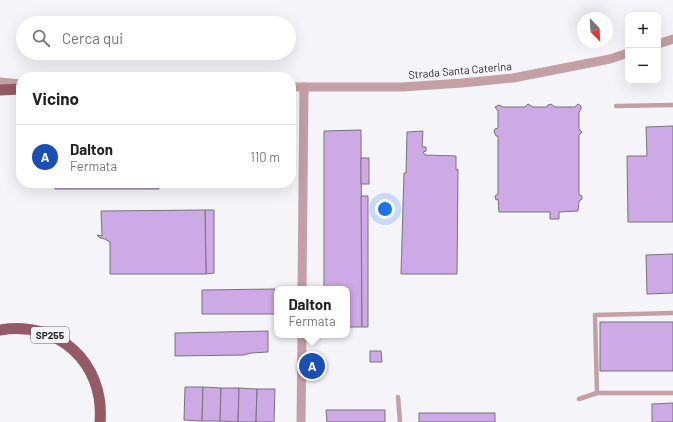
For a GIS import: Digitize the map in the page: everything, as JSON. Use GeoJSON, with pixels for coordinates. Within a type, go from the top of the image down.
{"type":"FeatureCollection","features":[{"type":"Feature","properties":{"kind":"main road"},"geometry":{"type":"LineString","coordinates":[[0,90],[16,89]]}},
{"type":"Feature","properties":{"kind":"main road","name":"SP255"},"geometry":{"type":"LineString","coordinates":[[0,330],[8,328],[30,330],[50,335],[66,343],[79,355],[97,384],[100,398],[100,422]]}},
{"type":"Feature","properties":{"kind":"street"},"geometry":{"type":"LineString","coordinates":[[661,43],[673,39]]}},
{"type":"Feature","properties":{"kind":"street","name":"Strada Santa Caterina"},"geometry":{"type":"LineString","coordinates":[[296,87],[402,87],[513,78],[610,59],[625,54]]}},
{"type":"Feature","properties":{"kind":"street"},"geometry":{"type":"LineString","coordinates":[[0,82],[16,84]]}},
{"type":"Feature","properties":{"kind":"street"},"geometry":{"type":"LineString","coordinates":[[302,286],[304,87]]}},
{"type":"Feature","properties":{"kind":"street"},"geometry":{"type":"LineString","coordinates":[[301,422],[302,338]]}},
{"type":"Feature","properties":{"kind":"lane"},"geometry":{"type":"LineString","coordinates":[[616,106],[673,106]]}},
{"type":"Feature","properties":{"kind":"lane"},"geometry":{"type":"LineString","coordinates":[[597,393],[595,315],[673,312]]}},
{"type":"Feature","properties":{"kind":"lane"},"geometry":{"type":"LineString","coordinates":[[579,398],[597,393],[673,393]]}},
{"type":"Feature","properties":{"kind":"lane"},"geometry":{"type":"LineString","coordinates":[[398,397],[400,422]]}},
{"type":"Feature","properties":{"kind":"building"},"geometry":{"type":"Polygon","coordinates":[[[528,104],[533,107],[547,107],[551,104],[555,107],[575,107],[578,104],[581,106],[579,112],[579,130],[582,132],[579,135],[579,195],[582,196],[582,199],[579,201],[578,211],[559,212],[559,219],[550,219],[550,212],[499,212],[498,199],[496,200],[495,196],[498,194],[498,136],[496,136],[494,131],[498,128],[498,111],[495,107],[499,105],[503,107],[525,107],[528,104]]]}},
{"type":"Feature","properties":{"kind":"building"},"geometry":{"type":"Polygon","coordinates":[[[673,126],[673,222],[628,222],[627,156],[647,156],[646,127],[673,126]]]}},
{"type":"Feature","properties":{"kind":"building"},"geometry":{"type":"Polygon","coordinates":[[[361,130],[362,327],[350,327],[350,286],[324,286],[324,131],[361,130]]]}},
{"type":"Feature","properties":{"kind":"building"},"geometry":{"type":"Polygon","coordinates":[[[423,131],[422,147],[426,147],[426,151],[423,152],[425,155],[456,156],[456,170],[458,169],[457,274],[401,274],[404,173],[406,173],[407,132],[423,131]]]}},
{"type":"Feature","properties":{"kind":"building"},"geometry":{"type":"Polygon","coordinates":[[[361,158],[369,158],[369,184],[361,184],[361,158]]]}},
{"type":"Feature","properties":{"kind":"building"},"geometry":{"type":"Polygon","coordinates":[[[159,188],[159,189],[55,189],[159,188]]]}},
{"type":"Feature","properties":{"kind":"building"},"geometry":{"type":"Polygon","coordinates":[[[361,196],[368,196],[368,327],[362,327],[361,196]]]}},
{"type":"Feature","properties":{"kind":"building"},"geometry":{"type":"Polygon","coordinates":[[[205,210],[214,210],[214,273],[206,274],[205,210]]]}},
{"type":"Feature","properties":{"kind":"building"},"geometry":{"type":"Polygon","coordinates":[[[205,210],[206,274],[110,274],[110,242],[100,238],[97,235],[102,236],[101,211],[205,210]]]}},
{"type":"Feature","properties":{"kind":"building"},"geometry":{"type":"Polygon","coordinates":[[[673,254],[673,293],[647,294],[646,255],[673,254]]]}},
{"type":"Feature","properties":{"kind":"building"},"geometry":{"type":"Polygon","coordinates":[[[274,289],[274,314],[202,314],[202,290],[274,289]]]}},
{"type":"Feature","properties":{"kind":"building"},"geometry":{"type":"Polygon","coordinates":[[[600,322],[673,322],[673,371],[600,371],[600,322]]]}},
{"type":"Feature","properties":{"kind":"building"},"geometry":{"type":"Polygon","coordinates":[[[268,331],[268,352],[244,355],[175,356],[175,333],[268,331]]]}},
{"type":"Feature","properties":{"kind":"building"},"geometry":{"type":"Polygon","coordinates":[[[370,351],[381,351],[382,362],[370,362],[370,351]]]}},
{"type":"Feature","properties":{"kind":"building"},"geometry":{"type":"Polygon","coordinates":[[[185,387],[203,387],[202,421],[184,420],[185,387]]]}},
{"type":"Feature","properties":{"kind":"building"},"geometry":{"type":"Polygon","coordinates":[[[203,387],[221,388],[220,421],[202,421],[203,387]]]}},
{"type":"Feature","properties":{"kind":"building"},"geometry":{"type":"Polygon","coordinates":[[[221,388],[239,388],[238,422],[220,421],[221,388]]]}},
{"type":"Feature","properties":{"kind":"building"},"geometry":{"type":"Polygon","coordinates":[[[239,388],[257,389],[256,422],[238,422],[239,388]]]}},
{"type":"Feature","properties":{"kind":"building"},"geometry":{"type":"Polygon","coordinates":[[[257,389],[275,389],[274,422],[256,422],[257,389]]]}},
{"type":"Feature","properties":{"kind":"building"},"geometry":{"type":"Polygon","coordinates":[[[673,403],[673,422],[652,422],[652,404],[673,403]]]}},
{"type":"Feature","properties":{"kind":"building"},"geometry":{"type":"Polygon","coordinates":[[[326,410],[385,410],[385,422],[327,422],[326,410]]]}},
{"type":"Feature","properties":{"kind":"building"},"geometry":{"type":"Polygon","coordinates":[[[419,413],[495,413],[495,422],[419,422],[419,413]]]}},
{"type":"Feature","properties":{"kind":"place","name":"Dalton"},"geometry":{"type":"Point","coordinates":[312,366]}}]}
